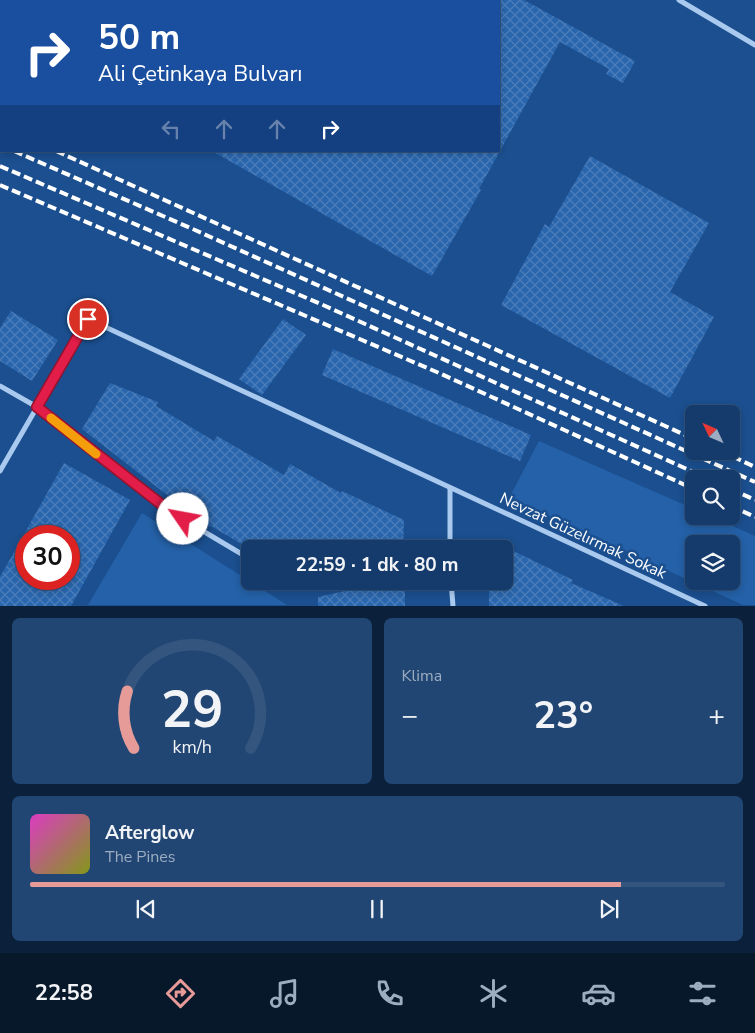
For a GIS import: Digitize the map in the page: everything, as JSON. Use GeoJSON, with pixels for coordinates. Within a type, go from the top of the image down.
{"type":"FeatureCollection","features":[{"type":"Feature","properties":{"kind":"street"},"geometry":{"type":"LineString","coordinates":[[679,0],[755,45]]}},
{"type":"Feature","properties":{"kind":"street","name":"Nevzat Güzelırmak Sokak"},"geometry":{"type":"LineString","coordinates":[[37,407],[88,319],[705,606]]}},
{"type":"Feature","properties":{"kind":"street"},"geometry":{"type":"LineString","coordinates":[[0,386],[37,407],[166,508],[241,554]]}},
{"type":"Feature","properties":{"kind":"street"},"geometry":{"type":"LineString","coordinates":[[0,471],[37,407]]}},
{"type":"Feature","properties":{"kind":"street"},"geometry":{"type":"LineString","coordinates":[[450,489],[450,540]]}},
{"type":"Feature","properties":{"kind":"street"},"geometry":{"type":"LineString","coordinates":[[452,590],[453,606]]}},
{"type":"Feature","properties":{"kind":"shaded area"},"geometry":{"type":"Polygon","coordinates":[[[539,441],[685,505],[685,525],[730,525],[755,536],[755,605],[743,605],[710,590],[740,590],[740,535],[685,535],[685,578],[509,498],[539,441]]]}},
{"type":"Feature","properties":{"kind":"shaded area"},"geometry":{"type":"Polygon","coordinates":[[[142,513],[241,576],[241,590],[263,590],[287,605],[88,605],[142,513]]]}},
{"type":"Feature","properties":{"kind":"building"},"geometry":{"type":"Polygon","coordinates":[[[500,0],[524,0],[635,61],[623,83],[606,74],[609,69],[560,42],[500,151],[500,0]]]}},
{"type":"Feature","properties":{"kind":"building"},"geometry":{"type":"Polygon","coordinates":[[[214,152],[499,152],[479,189],[481,190],[432,276],[214,152]]]}},
{"type":"Feature","properties":{"kind":"building"},"geometry":{"type":"Polygon","coordinates":[[[590,156],[709,223],[670,292],[714,317],[670,398],[501,305],[545,224],[549,227],[590,156]]]}},
{"type":"Feature","properties":{"kind":"building"},"geometry":{"type":"Polygon","coordinates":[[[11,311],[58,340],[32,381],[0,361],[0,328],[11,311]]]}},
{"type":"Feature","properties":{"kind":"building"},"geometry":{"type":"Polygon","coordinates":[[[283,319],[306,335],[262,395],[239,379],[283,319]]]}},
{"type":"Feature","properties":{"kind":"building"},"geometry":{"type":"Polygon","coordinates":[[[333,349],[531,435],[520,461],[322,375],[333,349]]]}},
{"type":"Feature","properties":{"kind":"building"},"geometry":{"type":"Polygon","coordinates":[[[110,383],[158,402],[156,406],[214,441],[217,436],[284,475],[290,464],[341,493],[342,491],[404,520],[403,540],[241,540],[241,544],[192,516],[82,429],[110,383]]]}},
{"type":"Feature","properties":{"kind":"building"},"geometry":{"type":"Polygon","coordinates":[[[64,463],[130,500],[80,590],[80,525],[29,525],[64,463]]]}},
{"type":"Feature","properties":{"kind":"building"},"geometry":{"type":"Polygon","coordinates":[[[15,550],[15,590],[80,590],[71,606],[0,606],[0,577],[15,550]]]}},
{"type":"Feature","properties":{"kind":"building"},"geometry":{"type":"Polygon","coordinates":[[[513,551],[573,580],[571,583],[624,606],[489,606],[489,590],[513,590],[513,551]]]}},
{"type":"Feature","properties":{"kind":"building"},"geometry":{"type":"Polygon","coordinates":[[[349,590],[405,590],[405,606],[318,606],[318,597],[349,590]]]}},
{"type":"Feature","properties":{"kind":"railway"},"geometry":{"type":"LineString","coordinates":[[16,152],[195,230],[755,482]]}},
{"type":"Feature","properties":{"kind":"railway"},"geometry":{"type":"LineString","coordinates":[[58,152],[685,435]]}},
{"type":"Feature","properties":{"kind":"railway"},"geometry":{"type":"LineString","coordinates":[[0,166],[323,305],[689,470]]}},
{"type":"Feature","properties":{"kind":"railway"},"geometry":{"type":"LineString","coordinates":[[0,185],[439,373],[685,485]]}},
{"type":"Feature","properties":{"kind":"railway"},"geometry":{"type":"LineString","coordinates":[[740,460],[755,467]]}},
{"type":"Feature","properties":{"kind":"railway"},"geometry":{"type":"LineString","coordinates":[[740,493],[755,500]]}},
{"type":"Feature","properties":{"kind":"railway"},"geometry":{"type":"LineString","coordinates":[[740,510],[755,517]]}},
{"type":"Feature","properties":{"kind":"slow traffic"},"geometry":{"type":"LineString","coordinates":[[51,418],[96,454]]}},
{"type":"Feature","properties":{"kind":"route"},"geometry":{"type":"LineString","coordinates":[[88,319],[37,407],[166,508],[183,519]]}}]}
